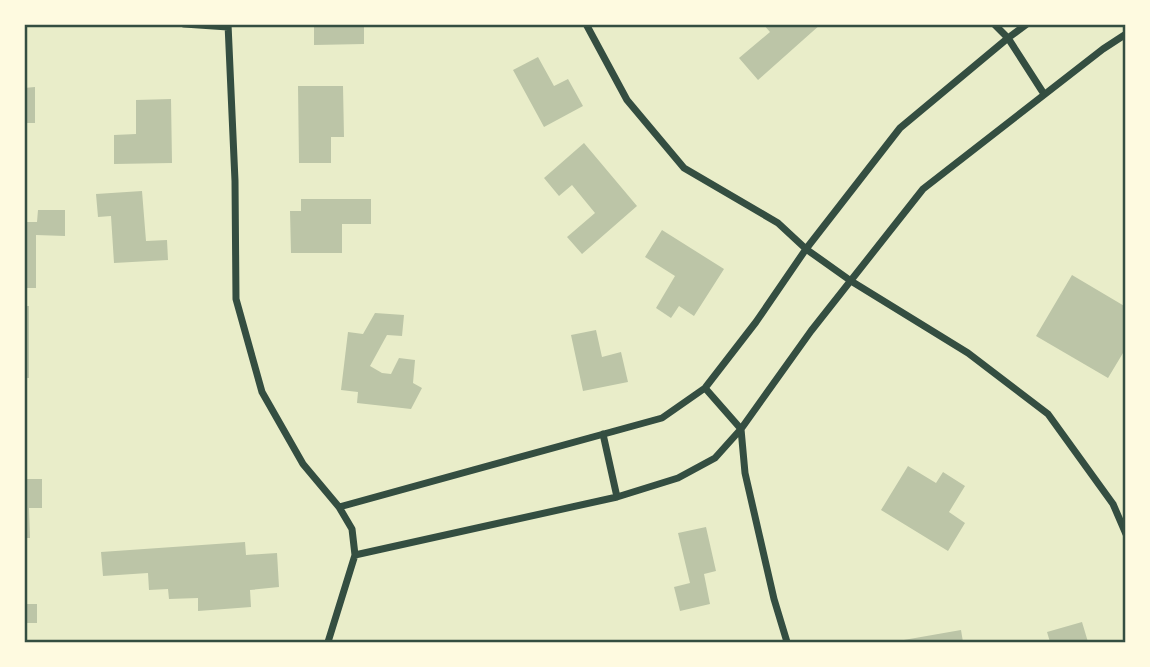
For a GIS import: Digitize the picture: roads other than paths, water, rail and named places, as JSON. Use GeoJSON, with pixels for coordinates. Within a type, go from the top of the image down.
{"type":"FeatureCollection","features":[{"type":"Feature","properties":{"kind":"street"},"geometry":{"type":"LineString","coordinates":[[184,24],[228,26],[235,181],[236,299],[262,392],[303,464],[339,507],[352,529],[355,555],[328,642]]}},
{"type":"Feature","properties":{"kind":"street"},"geometry":{"type":"LineString","coordinates":[[586,24],[627,100],[684,168],[778,223],[806,249],[851,281],[968,353],[1048,414],[1113,504],[1125,534]]}},
{"type":"Feature","properties":{"kind":"street"},"geometry":{"type":"LineString","coordinates":[[994,24],[1008,38],[1044,94]]}},
{"type":"Feature","properties":{"kind":"street"},"geometry":{"type":"LineString","coordinates":[[339,507],[662,418],[705,388],[806,249],[900,128],[1027,24]]}},
{"type":"Feature","properties":{"kind":"street"},"geometry":{"type":"LineString","coordinates":[[355,555],[617,497],[678,478],[715,458],[741,429],[811,331],[923,189],[1125,34]]}},
{"type":"Feature","properties":{"kind":"street"},"geometry":{"type":"LineString","coordinates":[[705,388],[741,429],[746,473],[786,642]]}},
{"type":"Feature","properties":{"kind":"street"},"geometry":{"type":"LineString","coordinates":[[603,434],[617,497]]}}]}
